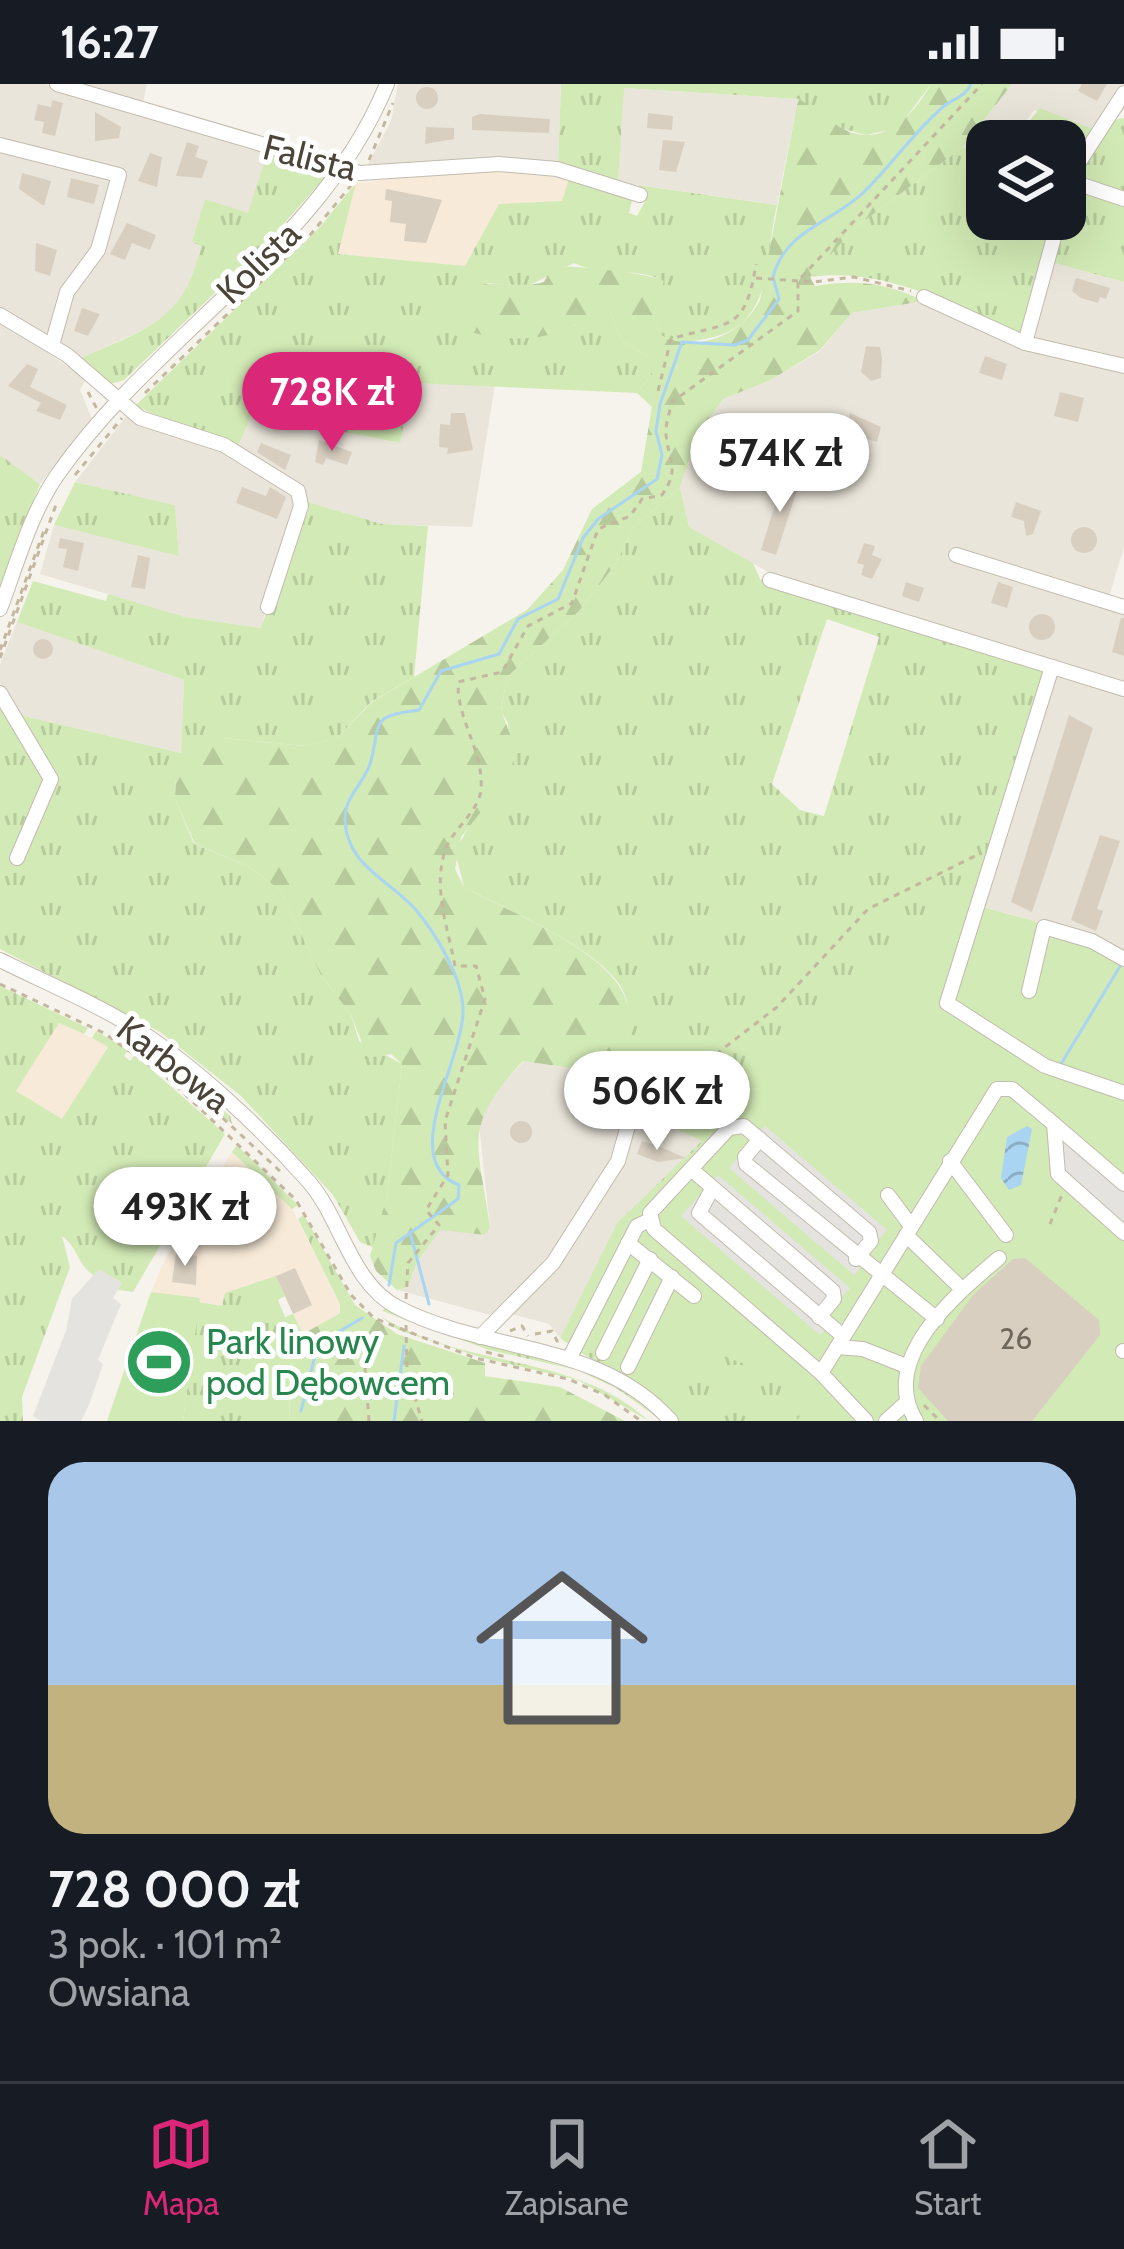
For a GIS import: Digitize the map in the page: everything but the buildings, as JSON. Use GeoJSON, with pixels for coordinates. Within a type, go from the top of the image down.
{"type":"FeatureCollection","features":[{"type":"Feature","properties":{"kind":"street","name":"Falista"},"geometry":{"type":"LineString","coordinates":[[57,84],[354,171],[500,164],[557,169],[640,195]]}},
{"type":"Feature","properties":{"kind":"street","name":"Kolista"},"geometry":{"type":"LineString","coordinates":[[0,609],[45,495],[125,405],[354,171],[388,89]]}},
{"type":"Feature","properties":{"kind":"street"},"geometry":{"type":"LineString","coordinates":[[1086,158],[1119,111],[1124,93]]}},
{"type":"Feature","properties":{"kind":"street"},"geometry":{"type":"LineString","coordinates":[[0,145],[119,176],[98,250],[68,292],[52,345]]}},
{"type":"Feature","properties":{"kind":"street"},"geometry":{"type":"LineString","coordinates":[[1086,186],[1124,199]]}},
{"type":"Feature","properties":{"kind":"street"},"geometry":{"type":"LineString","coordinates":[[1025,343],[1053,240]]}},
{"type":"Feature","properties":{"kind":"street"},"geometry":{"type":"LineString","coordinates":[[924,297],[1025,343],[1124,366]]}},
{"type":"Feature","properties":{"kind":"street"},"geometry":{"type":"LineString","coordinates":[[0,315],[52,345],[155,425],[224,445],[298,491],[302,506],[268,607]]}},
{"type":"Feature","properties":{"kind":"street"},"geometry":{"type":"LineString","coordinates":[[956,555],[1124,607]]}},
{"type":"Feature","properties":{"kind":"street"},"geometry":{"type":"LineString","coordinates":[[770,580],[1124,689]]}},
{"type":"Feature","properties":{"kind":"street"},"geometry":{"type":"LineString","coordinates":[[1052,667],[944,1012],[1061,1074],[1124,1094]]}},
{"type":"Feature","properties":{"kind":"street"},"geometry":{"type":"LineString","coordinates":[[0,693],[50,779],[17,858]]}},
{"type":"Feature","properties":{"kind":"street"},"geometry":{"type":"LineString","coordinates":[[1029,991],[1044,927],[1092,941],[1124,959]]}},
{"type":"Feature","properties":{"kind":"street","name":"Karbowa"},"geometry":{"type":"LineString","coordinates":[[0,960],[112,1015],[162,1047],[305,1178],[383,1298],[570,1357],[631,1386],[670,1421]]}},
{"type":"Feature","properties":{"kind":"street"},"geometry":{"type":"LineString","coordinates":[[821,1373],[1000,1087],[1012,1089],[1124,1184]]}},
{"type":"Feature","properties":{"kind":"street"},"geometry":{"type":"LineString","coordinates":[[485,1332],[553,1263],[618,1161],[629,1122]]}},
{"type":"Feature","properties":{"kind":"street"},"geometry":{"type":"LineString","coordinates":[[1054,1124],[1058,1174],[1124,1233]]}},
{"type":"Feature","properties":{"kind":"street"},"geometry":{"type":"LineString","coordinates":[[570,1357],[637,1226],[650,1220],[654,1206],[729,1128],[744,1126],[869,1232],[872,1240],[856,1258]]}},
{"type":"Feature","properties":{"kind":"street"},"geometry":{"type":"LineString","coordinates":[[760,1139],[745,1157],[746,1164],[879,1277],[937,1319]]}},
{"type":"Feature","properties":{"kind":"street"},"geometry":{"type":"LineString","coordinates":[[950,1161],[1006,1235]]}},
{"type":"Feature","properties":{"kind":"street"},"geometry":{"type":"LineString","coordinates":[[691,1168],[833,1291],[834,1299],[819,1317]]}},
{"type":"Feature","properties":{"kind":"street"},"geometry":{"type":"LineString","coordinates":[[712,1189],[699,1213],[819,1317],[840,1342],[906,1366]]}},
{"type":"Feature","properties":{"kind":"street"},"geometry":{"type":"LineString","coordinates":[[888,1195],[909,1230],[962,1289]]}},
{"type":"Feature","properties":{"kind":"street"},"geometry":{"type":"LineString","coordinates":[[650,1220],[821,1373],[866,1421]]}},
{"type":"Feature","properties":{"kind":"street"},"geometry":{"type":"LineString","coordinates":[[628,1243],[694,1296]]}},
{"type":"Feature","properties":{"kind":"street"},"geometry":{"type":"LineString","coordinates":[[603,1353],[650,1258]]}},
{"type":"Feature","properties":{"kind":"street"},"geometry":{"type":"LineString","coordinates":[[916,1421],[907,1402],[906,1366],[962,1289],[999,1258]]}},
{"type":"Feature","properties":{"kind":"street"},"geometry":{"type":"LineString","coordinates":[[628,1367],[672,1277]]}},
{"type":"Feature","properties":{"kind":"street"},"geometry":{"type":"LineString","coordinates":[[886,1421],[907,1402]]}},
{"type":"Feature","properties":{"kind":"path"},"geometry":{"type":"LineString","coordinates":[[397,1294],[409,1300],[408,1262],[440,1225],[426,1210],[448,1175],[445,1120],[485,999],[476,966],[455,966],[439,884],[447,847],[481,795],[476,751],[457,709],[458,682],[502,672],[528,626],[572,603],[593,556],[598,529],[630,516],[642,499],[662,495],[670,482],[674,455],[666,435],[672,402],[798,310],[798,281],[982,84]]}},
{"type":"Feature","properties":{"kind":"path"},"geometry":{"type":"LineString","coordinates":[[125,405],[340,201],[391,98],[388,89]]}},
{"type":"Feature","properties":{"kind":"path"},"geometry":{"type":"LineString","coordinates":[[69,476],[125,405],[354,171],[386,129],[388,89]]}},
{"type":"Feature","properties":{"kind":"path"},"geometry":{"type":"LineString","coordinates":[[334,195],[340,201]]}},
{"type":"Feature","properties":{"kind":"path"},"geometry":{"type":"LineString","coordinates":[[658,392],[671,338],[718,331],[736,322],[752,297],[756,264]]}},
{"type":"Feature","properties":{"kind":"path"},"geometry":{"type":"LineString","coordinates":[[754,278],[854,277],[899,286],[924,297]]}},
{"type":"Feature","properties":{"kind":"path"},"geometry":{"type":"LineString","coordinates":[[86,372],[83,379],[95,408],[113,419]]}},
{"type":"Feature","properties":{"kind":"path"},"geometry":{"type":"LineString","coordinates":[[0,650],[59,493],[0,658]]}},
{"type":"Feature","properties":{"kind":"path"},"geometry":{"type":"LineString","coordinates":[[629,1122],[777,1007],[868,909],[994,845]]}},
{"type":"Feature","properties":{"kind":"path"},"geometry":{"type":"LineString","coordinates":[[369,1421],[365,1369],[384,1324]]}},
{"type":"Feature","properties":{"kind":"path"},"geometry":{"type":"LineString","coordinates":[[406,1325],[407,1371],[422,1421]]}},
{"type":"Feature","properties":{"kind":"path"},"geometry":{"type":"LineString","coordinates":[[485,1332],[506,1333],[522,1326],[530,1338],[539,1330],[552,1331],[559,1342],[571,1328]]}},
{"type":"Feature","properties":{"kind":"shaded area"},"geometry":{"type":"Polygon","coordinates":[[[0,84],[45,84],[143,108],[268,150],[248,214],[205,199],[193,242],[201,245],[192,284],[165,320],[79,359],[0,312],[0,84]]]}},
{"type":"Feature","properties":{"kind":"shaded area"},"geometry":{"type":"Polygon","coordinates":[[[70,84],[147,84],[143,102],[70,84]]]}},
{"type":"Feature","properties":{"kind":"shaded area"},"geometry":{"type":"Polygon","coordinates":[[[398,84],[561,84],[558,165],[366,168],[391,121],[398,84]]]}},
{"type":"Feature","properties":{"kind":"shaded area"},"geometry":{"type":"Polygon","coordinates":[[[1012,84],[1122,84],[1095,130],[1086,127],[1086,120],[1064,120],[1034,110],[1027,120],[984,120],[1012,84]]]}},
{"type":"Feature","properties":{"kind":"shaded area"},"geometry":{"type":"Polygon","coordinates":[[[623,88],[798,99],[777,205],[618,182],[623,88]]]}},
{"type":"Feature","properties":{"kind":"shaded area"},"geometry":{"type":"Polygon","coordinates":[[[499,167],[570,176],[563,201],[499,205],[466,266],[337,254],[356,183],[499,167]]]}},
{"type":"Feature","properties":{"kind":"shaded area"},"geometry":{"type":"Polygon","coordinates":[[[1051,262],[1124,282],[1124,363],[1033,341],[1051,262]]]}},
{"type":"Feature","properties":{"kind":"shaded area"},"geometry":{"type":"Polygon","coordinates":[[[924,301],[1124,369],[1124,547],[1108,600],[1124,610],[1124,685],[773,575],[689,527],[680,487],[698,434],[723,399],[771,380],[820,351],[852,313],[924,301]]]}},
{"type":"Feature","properties":{"kind":"shaded area"},"geometry":{"type":"Polygon","coordinates":[[[0,320],[86,379],[80,390],[92,419],[40,484],[0,455],[0,320]]]}},
{"type":"Feature","properties":{"kind":"shaded area"},"geometry":{"type":"Polygon","coordinates":[[[411,383],[495,385],[472,527],[382,524],[304,501],[302,488],[237,449],[252,414],[399,443],[411,383]]]}},
{"type":"Feature","properties":{"kind":"shaded area"},"geometry":{"type":"Polygon","coordinates":[[[128,414],[224,448],[291,490],[297,501],[271,577],[262,628],[185,617],[40,574],[54,525],[179,555],[175,505],[75,482],[128,414]]]}},
{"type":"Feature","properties":{"kind":"shaded area"},"geometry":{"type":"Polygon","coordinates":[[[17,622],[184,680],[181,753],[16,714],[0,683],[0,664],[17,622]]]}},
{"type":"Feature","properties":{"kind":"shaded area"},"geometry":{"type":"Polygon","coordinates":[[[1057,672],[1124,692],[1124,954],[1093,938],[978,905],[1057,672]]]}},
{"type":"Feature","properties":{"kind":"shaded area"},"geometry":{"type":"Polygon","coordinates":[[[59,1022],[108,1046],[62,1120],[15,1090],[59,1022]]]}},
{"type":"Feature","properties":{"kind":"shaded area"},"geometry":{"type":"Polygon","coordinates":[[[524,1061],[625,1076],[618,1116],[652,1118],[703,1141],[617,1223],[560,1338],[549,1324],[497,1310],[491,1315],[397,1290],[408,1287],[417,1262],[440,1229],[484,1235],[490,1228],[479,1123],[487,1100],[524,1061]]]}},
{"type":"Feature","properties":{"kind":"shaded area"},"geometry":{"type":"Polygon","coordinates":[[[765,1126],[887,1230],[854,1275],[729,1168],[765,1126]]]}},
{"type":"Feature","properties":{"kind":"shaded area"},"geometry":{"type":"Polygon","coordinates":[[[1059,1135],[1124,1191],[1124,1226],[1062,1173],[1059,1135]]]}},
{"type":"Feature","properties":{"kind":"shaded area"},"geometry":{"type":"Polygon","coordinates":[[[232,1152],[290,1205],[340,1304],[340,1317],[303,1334],[276,1277],[235,1293],[223,1306],[151,1292],[166,1257],[232,1152]]]}},
{"type":"Feature","properties":{"kind":"shaded area"},"geometry":{"type":"Polygon","coordinates":[[[718,1175],[850,1288],[820,1323],[826,1329],[820,1335],[681,1216],[718,1175]]]}},
{"type":"Feature","properties":{"kind":"shaded area"},"geometry":{"type":"Polygon","coordinates":[[[99,1269],[122,1283],[113,1298],[121,1304],[98,1360],[103,1364],[89,1405],[81,1421],[41,1421],[33,1416],[66,1331],[72,1299],[99,1269]]]}},
{"type":"Feature","properties":{"kind":"green space"},"geometry":{"type":"Polygon","coordinates":[[[561,84],[931,84],[898,128],[866,135],[840,128],[798,99],[624,88],[618,182],[558,165],[561,84]]]}},
{"type":"Feature","properties":{"kind":"green space"},"geometry":{"type":"Polygon","coordinates":[[[931,84],[1012,84],[984,120],[966,120],[963,147],[856,227],[810,277],[815,286],[871,284],[924,301],[852,313],[820,350],[771,380],[723,399],[698,434],[680,487],[633,528],[615,565],[579,611],[507,677],[501,710],[515,748],[511,774],[461,837],[455,869],[464,887],[582,950],[618,984],[630,1021],[625,1076],[523,1061],[482,1121],[479,1155],[490,1228],[485,1235],[440,1230],[417,1262],[408,1287],[397,1290],[376,1271],[370,1256],[387,1196],[402,1064],[391,1054],[368,1058],[351,1015],[321,975],[280,890],[248,866],[195,844],[175,799],[176,776],[190,756],[222,738],[305,746],[337,738],[372,702],[527,610],[563,570],[592,509],[641,472],[652,407],[637,393],[651,375],[651,358],[622,341],[610,312],[595,313],[547,335],[487,336],[458,328],[453,319],[464,291],[482,285],[544,282],[552,267],[645,275],[664,281],[653,316],[662,336],[690,342],[718,338],[742,323],[760,300],[798,99],[838,126],[867,135],[893,127],[915,108],[931,84]]]}},
{"type":"Feature","properties":{"kind":"green space"},"geometry":{"type":"Polygon","coordinates":[[[1040,108],[1070,120],[1030,120],[1040,108]]]}},
{"type":"Feature","properties":{"kind":"green space"},"geometry":{"type":"Polygon","coordinates":[[[1124,118],[1124,194],[1086,181],[1086,162],[1112,120],[1124,118]]]}},
{"type":"Feature","properties":{"kind":"green space"},"geometry":{"type":"Polygon","coordinates":[[[966,148],[966,240],[1048,240],[1022,335],[892,283],[838,275],[809,277],[856,227],[966,148]]]}},
{"type":"Feature","properties":{"kind":"green space"},"geometry":{"type":"Polygon","coordinates":[[[268,150],[325,169],[327,175],[266,244],[124,380],[110,384],[79,359],[142,330],[172,308],[194,272],[201,246],[192,242],[205,199],[248,213],[268,150]]]}},
{"type":"Feature","properties":{"kind":"green space"},"geometry":{"type":"Polygon","coordinates":[[[570,176],[633,196],[629,213],[637,216],[648,196],[638,185],[777,205],[763,286],[746,319],[709,338],[668,339],[653,316],[663,282],[574,263],[528,286],[486,283],[574,326],[595,310],[610,312],[622,341],[651,358],[651,375],[637,393],[412,383],[400,443],[252,414],[237,449],[135,406],[319,228],[356,183],[338,254],[465,266],[499,204],[562,201],[570,176]]]}},
{"type":"Feature","properties":{"kind":"green space"},"geometry":{"type":"Polygon","coordinates":[[[1086,191],[1124,201],[1124,282],[1051,262],[1058,240],[1086,240],[1086,191]]]}},
{"type":"Feature","properties":{"kind":"green space"},"geometry":{"type":"Polygon","coordinates":[[[0,455],[40,484],[0,586],[0,455]]]}},
{"type":"Feature","properties":{"kind":"green space"},"geometry":{"type":"Polygon","coordinates":[[[75,482],[175,505],[179,556],[54,525],[75,482]]]}},
{"type":"Feature","properties":{"kind":"green space"},"geometry":{"type":"Polygon","coordinates":[[[680,487],[689,527],[753,563],[760,579],[882,622],[1044,667],[941,1003],[617,1223],[702,1141],[652,1118],[617,1116],[627,1055],[625,995],[599,963],[578,948],[464,887],[455,851],[476,814],[511,774],[508,723],[501,711],[507,677],[579,611],[615,565],[633,528],[680,487]],[[827,619],[772,784],[800,810],[824,816],[879,637],[827,619]]]}},
{"type":"Feature","properties":{"kind":"green space"},"geometry":{"type":"Polygon","coordinates":[[[304,501],[382,524],[428,526],[414,677],[371,702],[337,738],[305,746],[222,738],[176,776],[175,799],[194,844],[248,866],[280,890],[321,975],[351,1015],[359,1041],[402,1064],[387,1196],[374,1248],[360,1242],[333,1195],[241,1096],[160,1032],[0,949],[0,702],[16,714],[181,753],[184,680],[17,622],[33,581],[106,601],[108,594],[185,617],[261,628],[295,528],[301,529],[309,509],[304,501]]]}},
{"type":"Feature","properties":{"kind":"green space"},"geometry":{"type":"Polygon","coordinates":[[[942,895],[1093,938],[1124,954],[1124,1421],[797,1421],[815,1391],[690,1343],[678,1412],[626,1369],[560,1338],[617,1223],[691,1154],[942,895]]]}},
{"type":"Feature","properties":{"kind":"green space"},"geometry":{"type":"Polygon","coordinates":[[[0,986],[88,1028],[84,1034],[59,1023],[16,1091],[62,1119],[108,1047],[92,1038],[96,1031],[128,1050],[124,1056],[130,1061],[135,1055],[225,1134],[133,1292],[118,1290],[121,1282],[99,1270],[95,1276],[89,1272],[62,1236],[70,1267],[22,1397],[23,1421],[0,1421],[0,986]]]}},
{"type":"Feature","properties":{"kind":"green space"},"geometry":{"type":"Polygon","coordinates":[[[145,1042],[230,1116],[232,1124],[142,1045],[145,1042]]]}},
{"type":"Feature","properties":{"kind":"green space"},"geometry":{"type":"Polygon","coordinates":[[[237,1145],[298,1205],[292,1209],[232,1152],[237,1145]]]}},
{"type":"Feature","properties":{"kind":"green space"},"geometry":{"type":"Polygon","coordinates":[[[304,1215],[355,1305],[340,1317],[340,1304],[298,1219],[304,1215]]]}},
{"type":"Feature","properties":{"kind":"green space"},"geometry":{"type":"Polygon","coordinates":[[[276,1276],[285,1296],[278,1300],[285,1317],[293,1314],[303,1334],[292,1349],[289,1421],[183,1421],[199,1302],[222,1306],[225,1293],[276,1276]]]}},
{"type":"Feature","properties":{"kind":"green space"},"geometry":{"type":"Polygon","coordinates":[[[672,1284],[858,1421],[678,1421],[639,1384],[581,1353],[579,1349],[586,1351],[672,1284]]]}},
{"type":"Feature","properties":{"kind":"green space","name":"Park linowy pod Dębowcem"},"geometry":{"type":"Polygon","coordinates":[[[151,1292],[200,1298],[183,1421],[107,1421],[151,1292]]]}},
{"type":"Feature","properties":{"kind":"green space"},"geometry":{"type":"Polygon","coordinates":[[[355,1305],[397,1334],[485,1363],[485,1376],[560,1387],[625,1421],[289,1421],[292,1349],[303,1334],[355,1305]]]}},
{"type":"Feature","properties":{"kind":"green space"},"geometry":{"type":"Polygon","coordinates":[[[379,1315],[446,1345],[577,1380],[483,1358],[398,1330],[379,1315]]]}},
{"type":"Feature","properties":{"kind":"green space"},"geometry":{"type":"Polygon","coordinates":[[[441,1332],[593,1372],[629,1394],[662,1421],[616,1388],[577,1370],[489,1350],[441,1332]]]}},
{"type":"Feature","properties":{"kind":"green space"},"geometry":{"type":"Polygon","coordinates":[[[579,1380],[619,1399],[649,1421],[579,1380]]]}},
{"type":"Feature","properties":{"kind":"water"},"geometry":{"type":"Polygon","coordinates":[[[1027,1126],[1032,1129],[1021,1185],[1009,1190],[1001,1178],[1007,1137],[1027,1126]]]}},
{"type":"Feature","properties":{"kind":"waterway"},"geometry":{"type":"LineString","coordinates":[[389,1285],[396,1243],[458,1199],[459,1185],[441,1173],[433,1154],[433,1131],[463,1009],[453,970],[432,931],[361,860],[347,835],[346,811],[368,769],[380,723],[392,715],[419,710],[441,671],[499,654],[518,619],[558,599],[583,538],[598,519],[657,479],[662,455],[656,431],[660,404],[682,342],[735,345],[748,340],[779,299],[773,277],[788,248],[854,201],[932,117],[971,84]]}},
{"type":"Feature","properties":{"kind":"waterway"},"geometry":{"type":"LineString","coordinates":[[1061,1064],[1122,963]]}},
{"type":"Feature","properties":{"kind":"waterway"},"geometry":{"type":"LineString","coordinates":[[410,1232],[429,1304]]}},
{"type":"Feature","properties":{"kind":"waterway"},"geometry":{"type":"LineString","coordinates":[[301,1411],[318,1344],[362,1318]]}},
{"type":"Feature","properties":{"kind":"waterway"},"geometry":{"type":"LineString","coordinates":[[394,1421],[404,1346]]}},
{"type":"Feature","properties":{"kind":"place","name":"Park linowy pod Dębowcem"},"geometry":{"type":"Point","coordinates":[159,1362]}}]}
